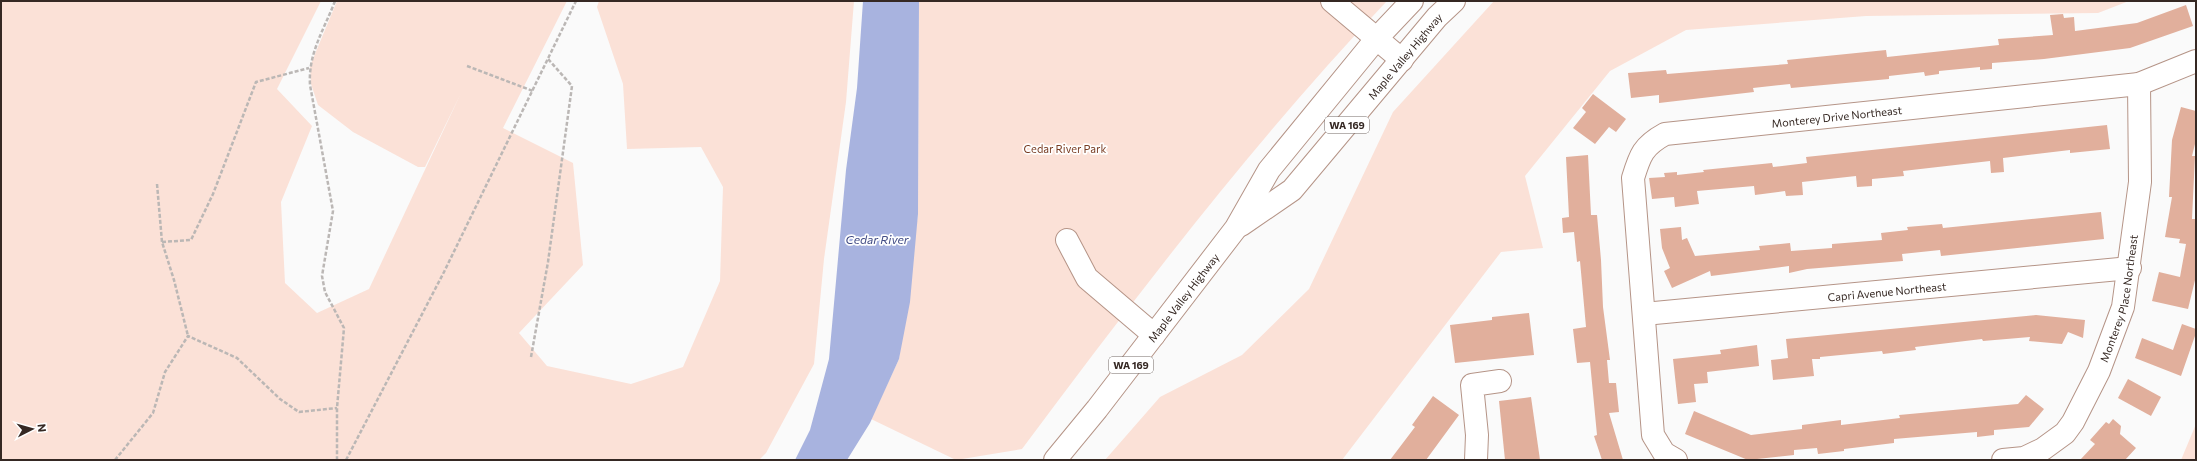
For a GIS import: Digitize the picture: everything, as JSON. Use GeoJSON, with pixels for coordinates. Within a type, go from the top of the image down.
{"type":"FeatureCollection","features":[{"type":"Feature","properties":{"kind":"street"},"geometry":{"type":"LineString","coordinates":[[1332,1],[1402,60]]}},
{"type":"Feature","properties":{"kind":"street","name":"Maple Valley Highway"},"geometry":{"type":"LineString","coordinates":[[1055,460],[1098,409],[1236,228],[1268,170],[1377,38],[1412,1]]}},
{"type":"Feature","properties":{"kind":"street","name":"Maple Valley Highway"},"geometry":{"type":"LineString","coordinates":[[1236,228],[1292,190],[1454,1]]}},
{"type":"Feature","properties":{"kind":"street","name":"Monterey Drive Northeast"},"geometry":{"type":"LineString","coordinates":[[1644,314],[1633,178],[1640,155],[1651,142],[1665,134],[2139,84],[2196,61]]}},
{"type":"Feature","properties":{"kind":"street","name":"Monterey Place Northeast"},"geometry":{"type":"LineString","coordinates":[[2003,460],[2024,458],[2043,449],[2065,433],[2073,422],[2099,371],[2123,307],[2130,268],[2140,182],[2139,84]]}},
{"type":"Feature","properties":{"kind":"street"},"geometry":{"type":"LineString","coordinates":[[1067,240],[1087,278],[1154,335]]}},
{"type":"Feature","properties":{"kind":"street","name":"Capri Avenue Northeast"},"geometry":{"type":"LineString","coordinates":[[1644,314],[2130,268]]}},
{"type":"Feature","properties":{"kind":"street"},"geometry":{"type":"LineString","coordinates":[[1644,314],[1653,435],[1664,453],[1676,460]]}},
{"type":"Feature","properties":{"kind":"street"},"geometry":{"type":"LineString","coordinates":[[1476,460],[1477,435],[1472,385],[1500,381]]}},
{"type":"Feature","properties":{"kind":"path"},"geometry":{"type":"LineString","coordinates":[[335,1],[316,44],[309,68],[310,85],[333,211],[322,276],[325,292],[344,328],[337,408],[337,460]]}},
{"type":"Feature","properties":{"kind":"path"},"geometry":{"type":"LineString","coordinates":[[346,460],[444,272],[576,1]]}},
{"type":"Feature","properties":{"kind":"path"},"geometry":{"type":"LineString","coordinates":[[531,357],[548,262],[572,86],[548,59]]}},
{"type":"Feature","properties":{"kind":"path"},"geometry":{"type":"LineString","coordinates":[[467,66],[533,91]]}},
{"type":"Feature","properties":{"kind":"path"},"geometry":{"type":"LineString","coordinates":[[162,242],[191,240],[213,194],[256,82],[309,68]]}},
{"type":"Feature","properties":{"kind":"path"},"geometry":{"type":"LineString","coordinates":[[115,460],[153,413],[165,372],[188,336],[174,280],[162,242],[157,184]]}},
{"type":"Feature","properties":{"kind":"path"},"geometry":{"type":"LineString","coordinates":[[188,336],[237,358],[280,399],[299,412],[337,408]]}},
{"type":"Feature","properties":{"kind":"green space"},"geometry":{"type":"Polygon","coordinates":[[[1,1],[321,1],[277,89],[312,126],[281,202],[285,283],[317,313],[369,289],[461,93],[425,167],[418,167],[353,132],[318,105],[311,84],[310,66],[337,1],[567,1],[503,128],[573,163],[583,265],[519,333],[547,366],[631,384],[683,367],[720,281],[723,187],[701,147],[627,149],[623,84],[597,7],[599,1],[854,1],[846,102],[824,259],[814,364],[766,453],[759,460],[1,460],[1,1]]]}},
{"type":"Feature","properties":{"kind":"green space","name":"Cedar River Park"},"geometry":{"type":"Polygon","coordinates":[[[919,1],[1387,1],[1290,108],[1243,164],[1153,276],[1022,449],[956,460],[871,419],[899,359],[918,214],[919,1]]]}},
{"type":"Feature","properties":{"kind":"green space"},"geometry":{"type":"Polygon","coordinates":[[[1494,1],[2129,1],[2098,13],[1866,16],[1686,30],[1610,71],[1525,176],[1543,248],[1501,252],[1342,460],[1105,460],[1160,397],[1242,355],[1309,289],[1393,112],[1494,1]]]}},
{"type":"Feature","properties":{"kind":"green space"},"geometry":{"type":"Polygon","coordinates":[[[2196,424],[2196,460],[2181,460],[2196,424]]]}},
{"type":"Feature","properties":{"kind":"water","name":"Cedar River"},"geometry":{"type":"Polygon","coordinates":[[[863,1],[919,1],[918,214],[910,302],[899,359],[870,423],[847,460],[795,460],[810,430],[829,359],[846,170],[857,88],[863,1]]]}},
{"type":"Feature","properties":{"kind":"building"},"geometry":{"type":"Polygon","coordinates":[[[2186,5],[2193,26],[2130,48],[2044,59],[1992,63],[1992,69],[1980,70],[1980,67],[1939,71],[1939,74],[1925,76],[1924,72],[1889,76],[1889,79],[1791,88],[1790,84],[1753,88],[1754,92],[1659,103],[1659,95],[1631,98],[1628,73],[1666,70],[1667,74],[1788,64],[1787,60],[1886,50],[1887,57],[1999,45],[1998,39],[2053,35],[2050,15],[2063,14],[2064,18],[2074,17],[2075,31],[2137,23],[2186,5]]]}},
{"type":"Feature","properties":{"kind":"building"},"geometry":{"type":"Polygon","coordinates":[[[1593,94],[1626,119],[1616,132],[1609,127],[1595,144],[1573,128],[1586,112],[1582,108],[1593,94]]]}},
{"type":"Feature","properties":{"kind":"building"},"geometry":{"type":"Polygon","coordinates":[[[2181,107],[2196,111],[2196,140],[2192,156],[2195,156],[2192,219],[2196,219],[2196,276],[2188,309],[2152,301],[2159,272],[2180,277],[2186,244],[2179,243],[2180,239],[2165,237],[2172,197],[2169,197],[2172,140],[2181,107]]]}},
{"type":"Feature","properties":{"kind":"building"},"geometry":{"type":"Polygon","coordinates":[[[2107,125],[2110,149],[2070,153],[2070,150],[2003,158],[2004,172],[1991,173],[1990,161],[1903,171],[1904,176],[1872,179],[1872,186],[1857,187],[1856,176],[1802,182],[1803,195],[1786,196],[1785,191],[1755,195],[1754,186],[1697,191],[1699,204],[1675,207],[1674,197],[1652,199],[1649,178],[1665,177],[1664,173],[1677,172],[1677,175],[1704,172],[1703,170],[1772,163],[1773,167],[1807,163],[1806,157],[2107,125]]]}},
{"type":"Feature","properties":{"kind":"building"},"geometry":{"type":"Polygon","coordinates":[[[1588,155],[1591,215],[1597,215],[1603,307],[1610,360],[1607,360],[1609,383],[1616,383],[1619,412],[1609,413],[1623,460],[1602,460],[1594,436],[1597,435],[1590,362],[1577,363],[1573,329],[1586,327],[1580,261],[1577,262],[1574,232],[1563,233],[1562,218],[1569,217],[1566,157],[1588,155]]]}},
{"type":"Feature","properties":{"kind":"building"},"geometry":{"type":"Polygon","coordinates":[[[2101,212],[2104,239],[1941,256],[1940,250],[1902,254],[1903,261],[1807,269],[1789,273],[1789,266],[1711,276],[1710,271],[1672,288],[1664,271],[1670,268],[1662,248],[1660,229],[1681,227],[1682,240],[1687,238],[1695,256],[1760,250],[1759,246],[1790,243],[1791,251],[1832,248],[1832,244],[1882,240],[1881,233],[1908,230],[1907,227],[1942,224],[1943,228],[2101,212]]]}},
{"type":"Feature","properties":{"kind":"building"},"geometry":{"type":"Polygon","coordinates":[[[1529,313],[1534,355],[1455,363],[1450,325],[1492,320],[1492,317],[1529,313]]]}},
{"type":"Feature","properties":{"kind":"building"},"geometry":{"type":"Polygon","coordinates":[[[2036,315],[2085,320],[2083,338],[2068,332],[2062,344],[2029,341],[2030,337],[1983,341],[1982,339],[1915,347],[1916,350],[1883,354],[1882,351],[1820,357],[1820,359],[1812,359],[1814,376],[1773,380],[1771,360],[1788,358],[1786,339],[2036,315]]]}},
{"type":"Feature","properties":{"kind":"building"},"geometry":{"type":"Polygon","coordinates":[[[2182,324],[2196,329],[2196,333],[2181,376],[2135,358],[2142,338],[2173,350],[2182,324]]]}},
{"type":"Feature","properties":{"kind":"building"},"geometry":{"type":"Polygon","coordinates":[[[1757,345],[1759,366],[1707,372],[1708,383],[1694,384],[1696,402],[1678,404],[1673,359],[1721,354],[1720,350],[1757,345]]]}},
{"type":"Feature","properties":{"kind":"building"},"geometry":{"type":"Polygon","coordinates":[[[2128,379],[2161,397],[2151,416],[2118,398],[2128,379]]]}},
{"type":"Feature","properties":{"kind":"building"},"geometry":{"type":"Polygon","coordinates":[[[2026,395],[2044,409],[2029,427],[1994,430],[1994,435],[1977,437],[1977,432],[1894,439],[1894,443],[1844,449],[1844,451],[1818,454],[1817,448],[1794,450],[1794,455],[1748,460],[1685,434],[1694,411],[1751,435],[1802,429],[1802,425],[1841,420],[1841,425],[1900,418],[1899,415],[2018,404],[2026,395]]]}},
{"type":"Feature","properties":{"kind":"building"},"geometry":{"type":"Polygon","coordinates":[[[1433,396],[1459,415],[1426,460],[1390,460],[1415,427],[1412,425],[1433,396]]]}},
{"type":"Feature","properties":{"kind":"building"},"geometry":{"type":"Polygon","coordinates":[[[1531,397],[1540,460],[1505,460],[1499,401],[1531,397]]]}},
{"type":"Feature","properties":{"kind":"building"},"geometry":{"type":"Polygon","coordinates":[[[2113,419],[2121,426],[2120,434],[2136,448],[2125,460],[2080,460],[2095,444],[2090,440],[2106,422],[2109,424],[2113,419]]]}}]}
